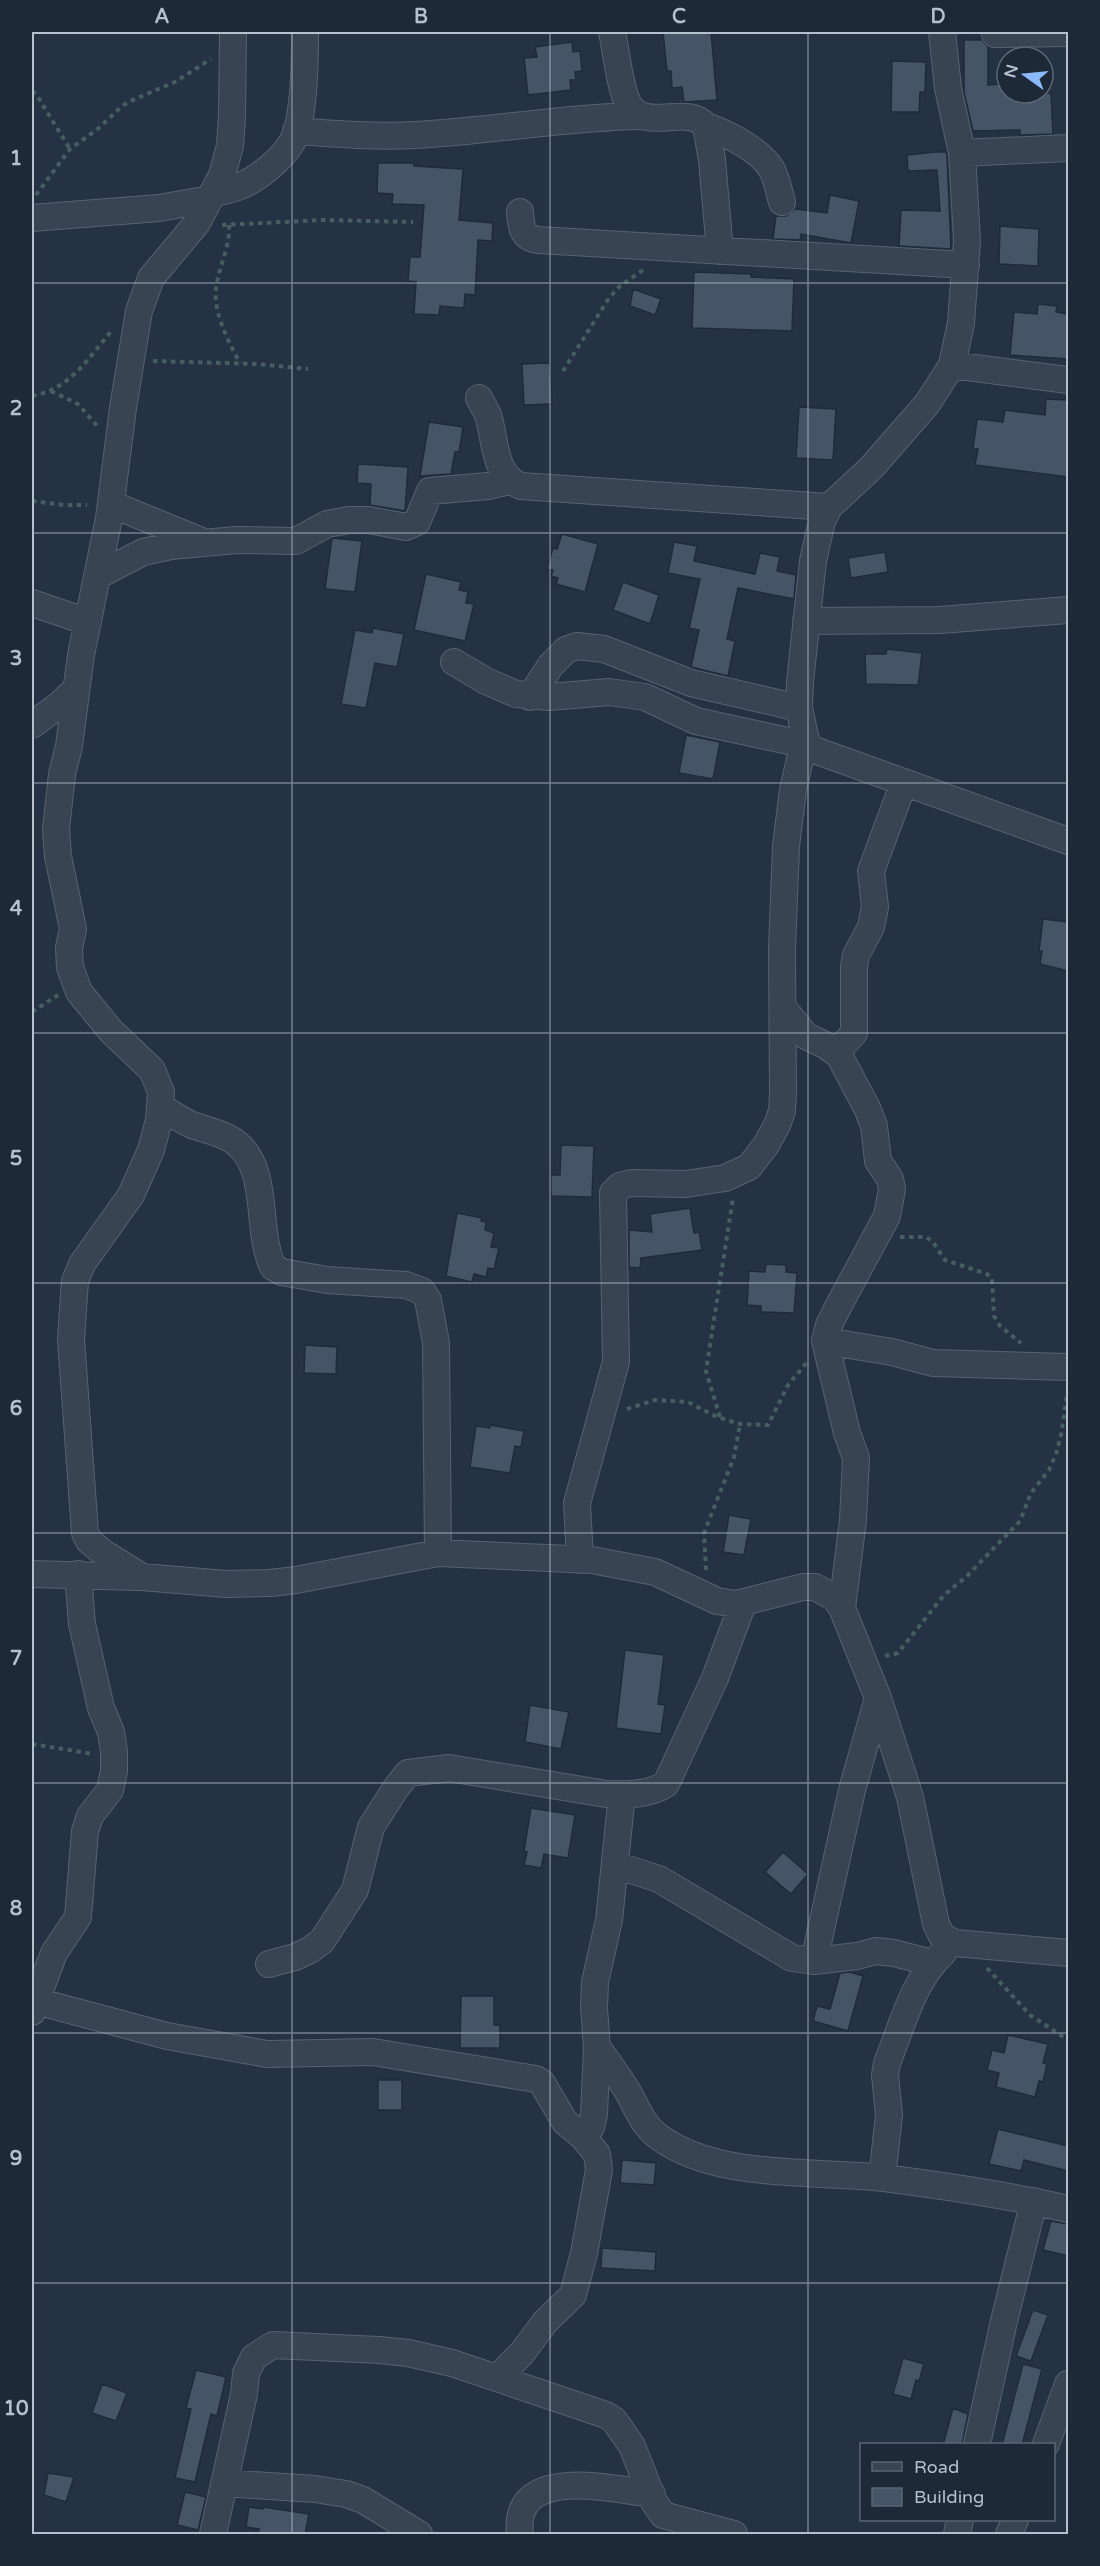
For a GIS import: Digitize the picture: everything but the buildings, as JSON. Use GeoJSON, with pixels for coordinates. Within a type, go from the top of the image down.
{"type":"FeatureCollection","features":[{"type":"Feature","properties":{"kind":"street"},"geometry":{"type":"LineString","coordinates":[[32,218],[159,208],[211,196],[240,186],[258,175],[284,152],[292,142],[296,131],[303,86],[305,32]]}},
{"type":"Feature","properties":{"kind":"street"},"geometry":{"type":"LineString","coordinates":[[612,32],[625,98],[629,106],[642,116]]}},
{"type":"Feature","properties":{"kind":"street"},"geometry":{"type":"LineString","coordinates":[[580,1560],[577,1503],[616,1362],[613,1193],[620,1186],[631,1183],[686,1184],[725,1178],[749,1167],[766,1145],[782,1111],[784,1008],[782,949],[786,846],[793,790],[800,759],[807,745],[799,708],[806,621],[818,536],[829,507],[871,468],[927,404],[952,365],[961,323],[967,241],[962,153],[948,88],[942,32]]}},
{"type":"Feature","properties":{"kind":"street"},"geometry":{"type":"LineString","coordinates":[[995,34],[1068,33]]}},
{"type":"Feature","properties":{"kind":"street"},"geometry":{"type":"LineString","coordinates":[[142,1577],[105,1554],[89,1541],[85,1533],[71,1339],[72,1303],[75,1281],[82,1264],[135,1186],[151,1150],[159,1120],[161,1092],[153,1070],[111,1030],[79,992],[70,967],[69,948],[72,929],[58,856],[56,830],[62,774],[69,746],[87,622],[111,504],[139,311],[151,278],[197,223],[222,175],[230,146],[233,40]]}},
{"type":"Feature","properties":{"kind":"street"},"geometry":{"type":"LineString","coordinates":[[296,131],[383,136],[416,135],[590,117],[691,117],[734,138],[764,160],[773,173],[782,202]]}},
{"type":"Feature","properties":{"kind":"street"},"geometry":{"type":"LineString","coordinates":[[706,126],[712,160],[720,251]]}},
{"type":"Feature","properties":{"kind":"street"},"geometry":{"type":"LineString","coordinates":[[962,153],[1068,148]]}},
{"type":"Feature","properties":{"kind":"street"},"geometry":{"type":"LineString","coordinates":[[520,212],[523,230],[533,239],[966,265]]}},
{"type":"Feature","properties":{"kind":"street"},"geometry":{"type":"LineString","coordinates":[[952,365],[1068,380]]}},
{"type":"Feature","properties":{"kind":"street"},"geometry":{"type":"LineString","coordinates":[[479,398],[488,415],[502,470],[510,481]]}},
{"type":"Feature","properties":{"kind":"street"},"geometry":{"type":"LineString","coordinates":[[97,576],[143,552],[171,546],[204,542],[296,541],[327,524],[349,520],[369,520],[406,527],[417,522],[430,491],[488,486],[510,481],[529,488],[829,507]]}},
{"type":"Feature","properties":{"kind":"street"},"geometry":{"type":"LineString","coordinates":[[111,504],[204,542]]}},
{"type":"Feature","properties":{"kind":"street"},"geometry":{"type":"LineString","coordinates":[[32,603],[87,622]]}},
{"type":"Feature","properties":{"kind":"street"},"geometry":{"type":"LineString","coordinates":[[806,621],[940,620],[1068,610]]}},
{"type":"Feature","properties":{"kind":"street"},"geometry":{"type":"LineString","coordinates":[[530,697],[551,664],[566,650],[577,646],[604,649],[691,683],[799,708]]}},
{"type":"Feature","properties":{"kind":"street"},"geometry":{"type":"LineString","coordinates":[[454,662],[502,690],[530,697],[609,692],[655,700],[696,721],[807,745],[817,751],[1068,841]]}},
{"type":"Feature","properties":{"kind":"street"},"geometry":{"type":"LineString","coordinates":[[32,724],[59,705],[76,689]]}},
{"type":"Feature","properties":{"kind":"street"},"geometry":{"type":"LineString","coordinates":[[836,1053],[854,1033],[856,955],[871,927],[875,907],[871,871],[904,782]]}},
{"type":"Feature","properties":{"kind":"street"},"geometry":{"type":"LineString","coordinates":[[784,1008],[806,1036],[836,1053],[868,1110],[874,1126],[878,1161],[890,1179],[891,1199],[882,1227],[829,1325],[826,1345],[856,1458],[853,1520],[842,1608]]}},
{"type":"Feature","properties":{"kind":"street"},"geometry":{"type":"LineString","coordinates":[[160,1106],[179,1119],[232,1140],[243,1148],[250,1160],[258,1188],[265,1243],[273,1267],[282,1272],[327,1280],[406,1285],[422,1291],[428,1299],[436,1343],[438,1553]]}},
{"type":"Feature","properties":{"kind":"street"},"geometry":{"type":"LineString","coordinates":[[826,1345],[892,1352],[933,1363],[1058,1366]]}},
{"type":"Feature","properties":{"kind":"street"},"geometry":{"type":"LineString","coordinates":[[32,1574],[142,1577],[226,1584],[270,1583],[438,1553],[592,1560],[654,1572],[723,1602],[744,1603],[803,1587],[815,1587],[835,1598],[842,1608],[878,1698],[910,1797],[936,1924],[942,1935],[959,1944],[1068,1953]]}},
{"type":"Feature","properties":{"kind":"street"},"geometry":{"type":"LineString","coordinates":[[78,1574],[82,1624],[101,1708],[111,1732],[114,1758],[110,1790],[90,1816],[85,1831],[78,1917],[54,1953],[33,2005],[167,2036],[267,2054],[372,2052],[536,2079],[542,2083],[565,2122],[583,2137],[597,2154],[599,2170],[576,2288],[566,2303],[545,2322],[522,2352],[497,2378]]}},
{"type":"Feature","properties":{"kind":"street"},"geometry":{"type":"LineString","coordinates":[[269,1964],[310,1950],[322,1941],[355,1890],[371,1827],[408,1773],[449,1768],[606,1794],[660,1788],[670,1779],[715,1678],[744,1603]]}},
{"type":"Feature","properties":{"kind":"street"},"geometry":{"type":"LineString","coordinates":[[814,1961],[852,1790],[878,1698]]}},
{"type":"Feature","properties":{"kind":"street"},"geometry":{"type":"LineString","coordinates":[[583,2137],[591,2127],[594,2114],[597,2047],[595,1982],[609,1920],[622,1794]]}},
{"type":"Feature","properties":{"kind":"street"},"geometry":{"type":"LineString","coordinates":[[615,1865],[659,1879],[792,1958],[814,1961],[876,1952],[894,1953],[932,1963]]}},
{"type":"Feature","properties":{"kind":"street"},"geometry":{"type":"LineString","coordinates":[[882,2178],[890,2115],[885,2075],[887,2063],[922,1979],[932,1963],[959,1944]]}},
{"type":"Feature","properties":{"kind":"street"},"geometry":{"type":"LineString","coordinates":[[597,2047],[627,2091],[642,2119],[656,2136],[681,2152],[702,2159],[754,2168],[882,2178],[1034,2201],[1068,2209]]}},
{"type":"Feature","properties":{"kind":"street"},"geometry":{"type":"LineString","coordinates":[[976,2443],[1034,2201]]}},
{"type":"Feature","properties":{"kind":"street"},"geometry":{"type":"LineString","coordinates":[[213,2535],[244,2394],[246,2373],[254,2357],[273,2345],[408,2353],[452,2363],[610,2417],[632,2446],[663,2515],[734,2535]]}},
{"type":"Feature","properties":{"kind":"street"},"geometry":{"type":"LineString","coordinates":[[1047,2443],[1068,2384]]}},
{"type":"Feature","properties":{"kind":"street"},"geometry":{"type":"LineString","coordinates":[[224,2483],[315,2488],[346,2494],[363,2500],[419,2535]]}},
{"type":"Feature","properties":{"kind":"street"},"geometry":{"type":"LineString","coordinates":[[520,2535],[520,2520],[525,2506],[533,2495],[545,2490],[582,2485],[652,2494]]}},
{"type":"Feature","properties":{"kind":"street"},"geometry":{"type":"LineString","coordinates":[[1009,2535],[1015,2521]]}},
{"type":"Feature","properties":{"kind":"path"},"geometry":{"type":"LineString","coordinates":[[32,201],[70,149],[99,128],[128,102],[176,82],[233,40]]}},
{"type":"Feature","properties":{"kind":"path"},"geometry":{"type":"LineString","coordinates":[[32,91],[70,149]]}},
{"type":"Feature","properties":{"kind":"path"},"geometry":{"type":"LineString","coordinates":[[197,223],[229,225],[323,220],[413,222]]}},
{"type":"Feature","properties":{"kind":"path"},"geometry":{"type":"LineString","coordinates":[[229,225],[228,245],[216,288],[216,296],[221,321],[241,363]]}},
{"type":"Feature","properties":{"kind":"path"},"geometry":{"type":"LineString","coordinates":[[563,371],[613,292],[669,248]]}},
{"type":"Feature","properties":{"kind":"path"},"geometry":{"type":"LineString","coordinates":[[32,396],[51,391],[74,376],[117,324]]}},
{"type":"Feature","properties":{"kind":"path"},"geometry":{"type":"LineString","coordinates":[[131,358],[241,363],[308,369]]}},
{"type":"Feature","properties":{"kind":"path"},"geometry":{"type":"LineString","coordinates":[[51,391],[78,404],[118,447]]}},
{"type":"Feature","properties":{"kind":"path"},"geometry":{"type":"LineString","coordinates":[[32,501],[64,506],[111,504]]}},
{"type":"Feature","properties":{"kind":"path"},"geometry":{"type":"LineString","coordinates":[[32,1012],[75,982]]}},
{"type":"Feature","properties":{"kind":"path"},"geometry":{"type":"LineString","coordinates":[[720,1418],[706,1371],[718,1288],[728,1242],[736,1173]]}},
{"type":"Feature","properties":{"kind":"path"},"geometry":{"type":"LineString","coordinates":[[882,1227],[889,1235],[899,1238],[926,1237],[933,1242],[945,1260],[987,1274],[992,1279],[994,1316],[1000,1326],[1058,1366]]}},
{"type":"Feature","properties":{"kind":"path"},"geometry":{"type":"LineString","coordinates":[[601,1417],[655,1400],[688,1402],[720,1418],[740,1424],[768,1425],[788,1385],[805,1363],[826,1345]]}},
{"type":"Feature","properties":{"kind":"path"},"geometry":{"type":"LineString","coordinates":[[863,1662],[898,1653],[944,1595],[967,1576],[1020,1521],[1031,1492],[1050,1470],[1056,1454],[1068,1388]]}},
{"type":"Feature","properties":{"kind":"path"},"geometry":{"type":"LineString","coordinates":[[702,1594],[706,1572],[704,1533],[734,1457],[740,1424]]}},
{"type":"Feature","properties":{"kind":"path"},"geometry":{"type":"LineString","coordinates":[[32,1744],[114,1758]]}},
{"type":"Feature","properties":{"kind":"path"},"geometry":{"type":"LineString","coordinates":[[959,1944],[1030,2015],[1068,2040]]}}]}
